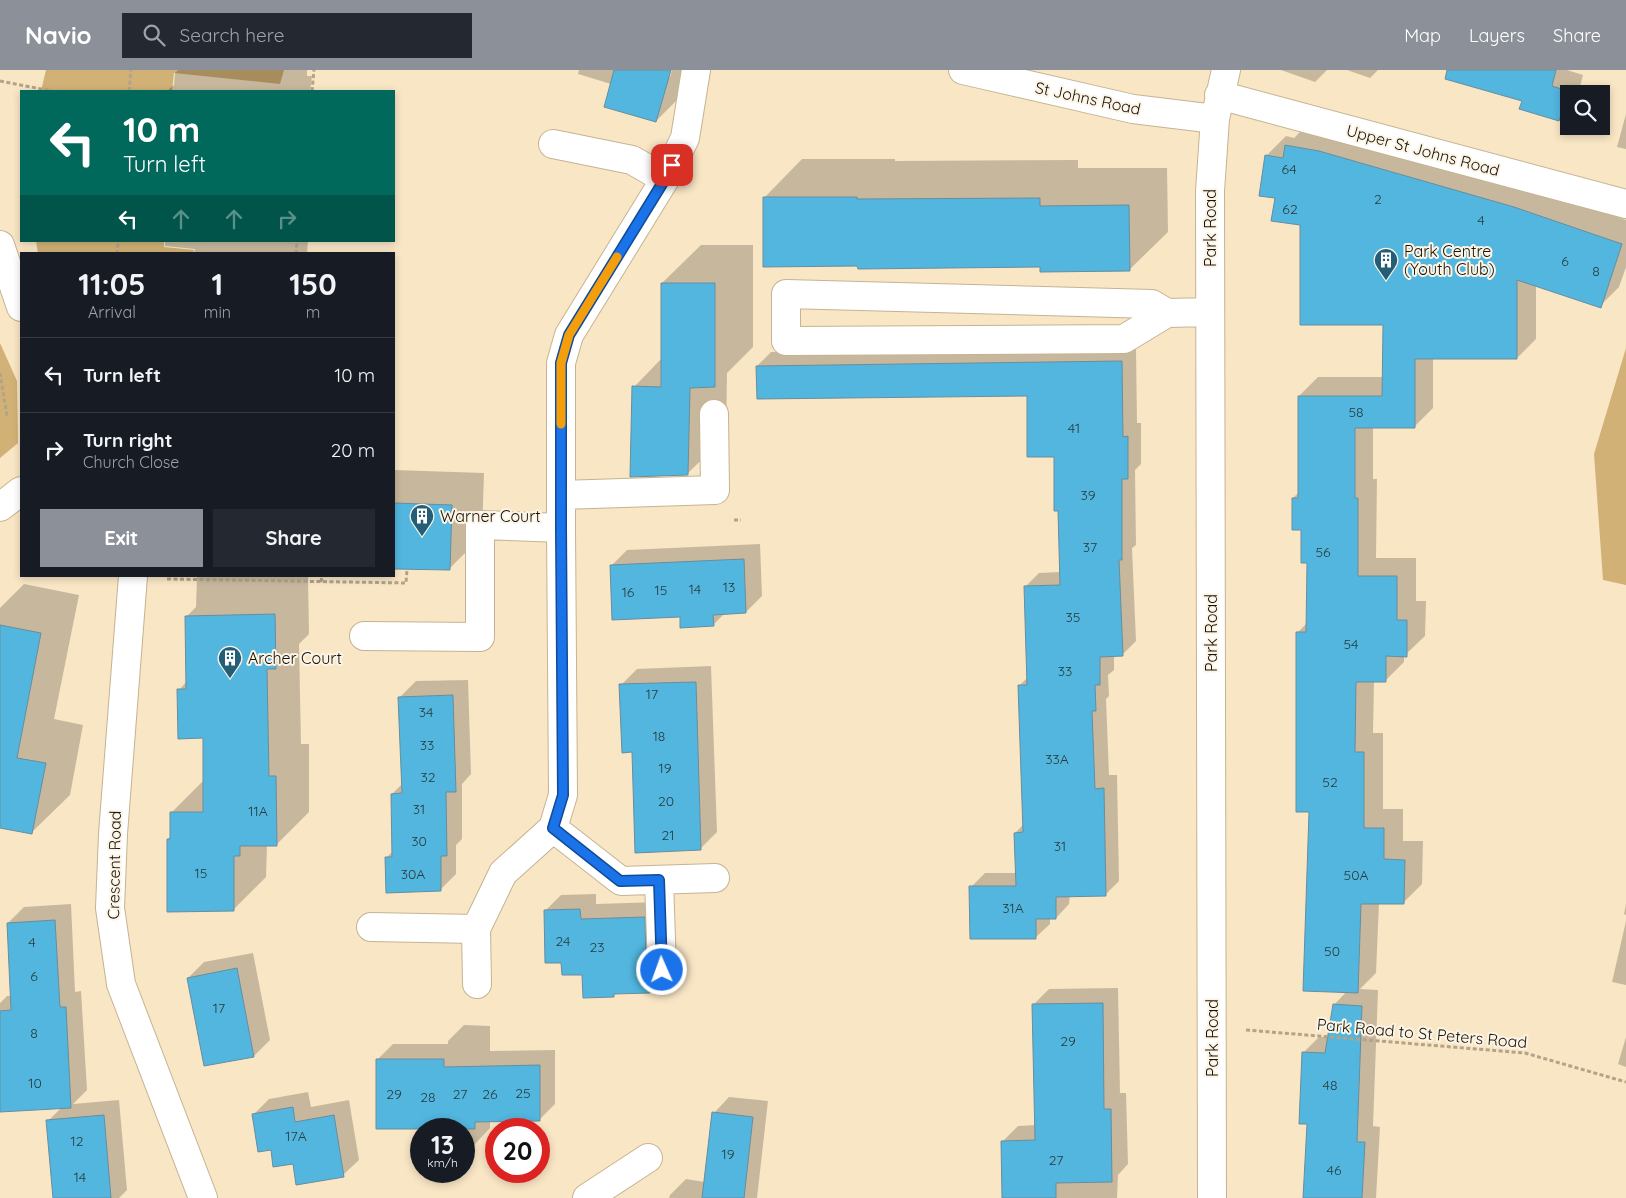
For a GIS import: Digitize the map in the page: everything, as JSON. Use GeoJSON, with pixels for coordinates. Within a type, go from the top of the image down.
{"type":"FeatureCollection","features":[{"type":"Feature","properties":{"kind":"street"},"geometry":{"type":"LineString","coordinates":[[477,984],[476,929],[503,873],[553,828],[563,795],[561,363],[569,335],[665,179],[685,138],[696,70]]}},
{"type":"Feature","properties":{"kind":"street","name":"St Johns Road"},"geometry":{"type":"LineString","coordinates":[[963,70],[1133,109],[1220,95]]}},
{"type":"Feature","properties":{"kind":"street","name":"Upper St Johns Road"},"geometry":{"type":"LineString","coordinates":[[1220,95],[1626,204]]}},
{"type":"Feature","properties":{"kind":"street","name":"Park Road"},"geometry":{"type":"LineString","coordinates":[[1212,1198],[1210,191],[1220,95]]}},
{"type":"Feature","properties":{"kind":"street"},"geometry":{"type":"LineString","coordinates":[[553,144],[632,160],[665,179]]}},
{"type":"Feature","properties":{"kind":"street"},"geometry":{"type":"LineString","coordinates":[[0,245],[20,304]]}},
{"type":"Feature","properties":{"kind":"street"},"geometry":{"type":"LineString","coordinates":[[1167,313],[1152,304],[786,294],[786,341],[1124,339],[1167,313],[1210,312]]}},
{"type":"Feature","properties":{"kind":"street"},"geometry":{"type":"LineString","coordinates":[[561,495],[715,490],[714,414]]}},
{"type":"Feature","properties":{"kind":"street"},"geometry":{"type":"LineString","coordinates":[[0,507],[20,492]]}},
{"type":"Feature","properties":{"kind":"street"},"geometry":{"type":"LineString","coordinates":[[364,636],[480,637],[480,525],[561,528]]}},
{"type":"Feature","properties":{"kind":"street","name":"Crescent Road"},"geometry":{"type":"LineString","coordinates":[[134,577],[113,834],[110,908],[121,984],[203,1198]]}},
{"type":"Feature","properties":{"kind":"street"},"geometry":{"type":"LineString","coordinates":[[553,828],[620,881],[715,878]]}},
{"type":"Feature","properties":{"kind":"street"},"geometry":{"type":"LineString","coordinates":[[659,880],[662,970]]}},
{"type":"Feature","properties":{"kind":"street"},"geometry":{"type":"LineString","coordinates":[[371,927],[476,929]]}},
{"type":"Feature","properties":{"kind":"street"},"geometry":{"type":"LineString","coordinates":[[587,1198],[648,1158]]}},
{"type":"Feature","properties":{"kind":"path"},"geometry":{"type":"LineString","coordinates":[[129,90],[131,70]]}},
{"type":"Feature","properties":{"kind":"path"},"geometry":{"type":"LineString","coordinates":[[312,90],[314,70]]}},
{"type":"Feature","properties":{"kind":"path"},"geometry":{"type":"LineString","coordinates":[[0,81],[47,90]]}},
{"type":"Feature","properties":{"kind":"path"},"geometry":{"type":"LineString","coordinates":[[0,373],[8,416]]}},
{"type":"Feature","properties":{"kind":"path"},"geometry":{"type":"LineString","coordinates":[[134,577],[239,578],[406,584],[407,569]]}},
{"type":"Feature","properties":{"kind":"path"},"geometry":{"type":"LineString","coordinates":[[321,582],[322,577]]}},
{"type":"Feature","properties":{"kind":"path","name":"Park Road to St Peters Road"},"geometry":{"type":"LineString","coordinates":[[1212,1027],[1526,1053],[1626,1082]]}},
{"type":"Feature","properties":{"kind":"shaded area"},"geometry":{"type":"Polygon","coordinates":[[[46,70],[284,70],[280,84],[174,73],[172,90],[41,90],[46,70]]]}},
{"type":"Feature","properties":{"kind":"shaded area"},"geometry":{"type":"Polygon","coordinates":[[[36,242],[164,242],[164,247],[194,250],[194,252],[38,252],[36,242]]]}},
{"type":"Feature","properties":{"kind":"shaded area"},"geometry":{"type":"Polygon","coordinates":[[[0,343],[17,381],[18,443],[0,458],[0,343]]]}},
{"type":"Feature","properties":{"kind":"shaded area"},"geometry":{"type":"Polygon","coordinates":[[[1626,348],[1626,585],[1603,580],[1594,454],[1626,348]]]}},
{"type":"Feature","properties":{"kind":"building"},"geometry":{"type":"Polygon","coordinates":[[[614,70],[671,70],[656,122],[604,107],[614,70]]]}},
{"type":"Feature","properties":{"kind":"building"},"geometry":{"type":"Polygon","coordinates":[[[1447,70],[1556,70],[1552,86],[1560,88],[1559,121],[1519,109],[1522,101],[1445,79],[1447,70]]]}},
{"type":"Feature","properties":{"kind":"building"},"geometry":{"type":"Polygon","coordinates":[[[1285,145],[1319,151],[1514,207],[1622,244],[1601,308],[1517,280],[1517,359],[1415,359],[1415,428],[1355,428],[1355,498],[1358,498],[1358,576],[1397,576],[1397,620],[1407,620],[1407,657],[1386,656],[1386,682],[1356,682],[1355,752],[1364,752],[1364,828],[1384,828],[1384,859],[1405,860],[1404,904],[1361,904],[1358,993],[1303,991],[1309,812],[1296,812],[1296,632],[1306,632],[1307,563],[1301,563],[1301,530],[1292,530],[1292,498],[1298,498],[1298,396],[1382,396],[1383,325],[1300,325],[1300,225],[1271,221],[1275,198],[1259,196],[1265,155],[1283,158],[1285,145]]]}},
{"type":"Feature","properties":{"kind":"building"},"geometry":{"type":"Polygon","coordinates":[[[763,197],[857,197],[857,199],[1040,198],[1040,206],[1129,205],[1130,271],[1040,272],[1040,267],[858,269],[857,266],[763,267],[763,197]]]}},
{"type":"Feature","properties":{"kind":"building"},"geometry":{"type":"Polygon","coordinates":[[[661,283],[715,283],[715,387],[690,388],[688,475],[630,477],[632,386],[661,387],[661,283]]]}},
{"type":"Feature","properties":{"kind":"building"},"geometry":{"type":"Polygon","coordinates":[[[1122,361],[1123,437],[1128,436],[1128,479],[1122,479],[1122,560],[1119,560],[1123,656],[1100,657],[1100,685],[1095,685],[1096,711],[1092,711],[1095,789],[1104,788],[1106,896],[1056,897],[1056,919],[1036,919],[1036,939],[970,939],[969,886],[1016,886],[1014,833],[1023,832],[1018,685],[1027,685],[1024,586],[1060,585],[1058,511],[1054,511],[1054,457],[1027,457],[1027,396],[757,399],[756,366],[1122,361]]]}},
{"type":"Feature","properties":{"kind":"building","name":"Warner Court"},"geometry":{"type":"Polygon","coordinates":[[[395,503],[452,505],[450,570],[395,569],[395,503]]]}},
{"type":"Feature","properties":{"kind":"building"},"geometry":{"type":"Polygon","coordinates":[[[744,559],[746,613],[713,615],[714,626],[680,628],[680,617],[612,620],[610,565],[744,559]]]}},
{"type":"Feature","properties":{"kind":"building"},"geometry":{"type":"Polygon","coordinates":[[[275,614],[276,669],[267,669],[269,776],[276,776],[277,846],[240,846],[240,856],[234,856],[234,911],[167,912],[167,839],[170,839],[170,812],[203,812],[203,738],[178,739],[177,689],[186,689],[185,616],[275,614]]]}},
{"type":"Feature","properties":{"kind":"building"},"geometry":{"type":"Polygon","coordinates":[[[0,625],[41,633],[17,758],[46,763],[32,834],[0,828],[0,625]]]}},
{"type":"Feature","properties":{"kind":"building"},"geometry":{"type":"Polygon","coordinates":[[[696,682],[701,850],[635,853],[632,752],[622,753],[619,684],[696,682]]]}},
{"type":"Feature","properties":{"kind":"building"},"geometry":{"type":"Polygon","coordinates":[[[453,695],[456,792],[446,792],[447,856],[441,856],[441,891],[386,893],[385,857],[392,857],[391,794],[402,793],[398,697],[453,695]]]}},
{"type":"Feature","properties":{"kind":"building"},"geometry":{"type":"Polygon","coordinates":[[[580,909],[581,919],[645,917],[646,971],[650,980],[650,993],[614,994],[614,997],[583,998],[582,975],[562,975],[561,963],[545,963],[544,910],[580,909]]]}},
{"type":"Feature","properties":{"kind":"building"},"geometry":{"type":"Polygon","coordinates":[[[55,920],[60,1007],[66,1007],[71,1108],[0,1112],[0,1011],[11,1010],[7,923],[55,920]]]}},
{"type":"Feature","properties":{"kind":"building"},"geometry":{"type":"Polygon","coordinates":[[[237,968],[254,1057],[204,1066],[187,978],[237,968]]]}},
{"type":"Feature","properties":{"kind":"building"},"geometry":{"type":"Polygon","coordinates":[[[1103,1003],[1104,1109],[1111,1109],[1112,1182],[1056,1183],[1056,1198],[1002,1198],[1001,1141],[1035,1140],[1032,1004],[1103,1003]]]}},
{"type":"Feature","properties":{"kind":"building"},"geometry":{"type":"Polygon","coordinates":[[[1333,1004],[1362,1006],[1357,1142],[1365,1142],[1362,1198],[1303,1198],[1307,1124],[1299,1124],[1302,1052],[1325,1053],[1333,1004]]]}},
{"type":"Feature","properties":{"kind":"building"},"geometry":{"type":"Polygon","coordinates":[[[376,1059],[444,1059],[444,1067],[540,1065],[540,1118],[485,1118],[485,1122],[475,1122],[475,1118],[410,1118],[410,1129],[376,1129],[376,1059]]]}},
{"type":"Feature","properties":{"kind":"building"},"geometry":{"type":"Polygon","coordinates":[[[293,1107],[295,1122],[334,1115],[344,1177],[296,1185],[293,1164],[273,1167],[271,1150],[258,1152],[252,1114],[293,1107]]]}},
{"type":"Feature","properties":{"kind":"building"},"geometry":{"type":"Polygon","coordinates":[[[712,1112],[753,1117],[744,1198],[702,1198],[712,1112]]]}},
{"type":"Feature","properties":{"kind":"building"},"geometry":{"type":"Polygon","coordinates":[[[104,1115],[111,1198],[53,1198],[46,1120],[104,1115]]]}},
{"type":"Feature","properties":{"kind":"slow traffic"},"geometry":{"type":"LineString","coordinates":[[561,424],[561,363],[569,335],[617,257]]}},
{"type":"Feature","properties":{"kind":"place","name":"Park Centre (Youth Club)"},"geometry":{"type":"Point","coordinates":[1386,281]}},
{"type":"Feature","properties":{"kind":"place","name":"Warner Court"},"geometry":{"type":"Point","coordinates":[422,537]}},
{"type":"Feature","properties":{"kind":"place","name":"Archer Court"},"geometry":{"type":"Point","coordinates":[230,679]}},
{"type":"Feature","properties":{"kind":"route"},"geometry":{"type":"LineString","coordinates":[[662,970],[659,880],[620,881],[553,828],[563,795],[561,363],[569,335],[672,165]]}}]}
